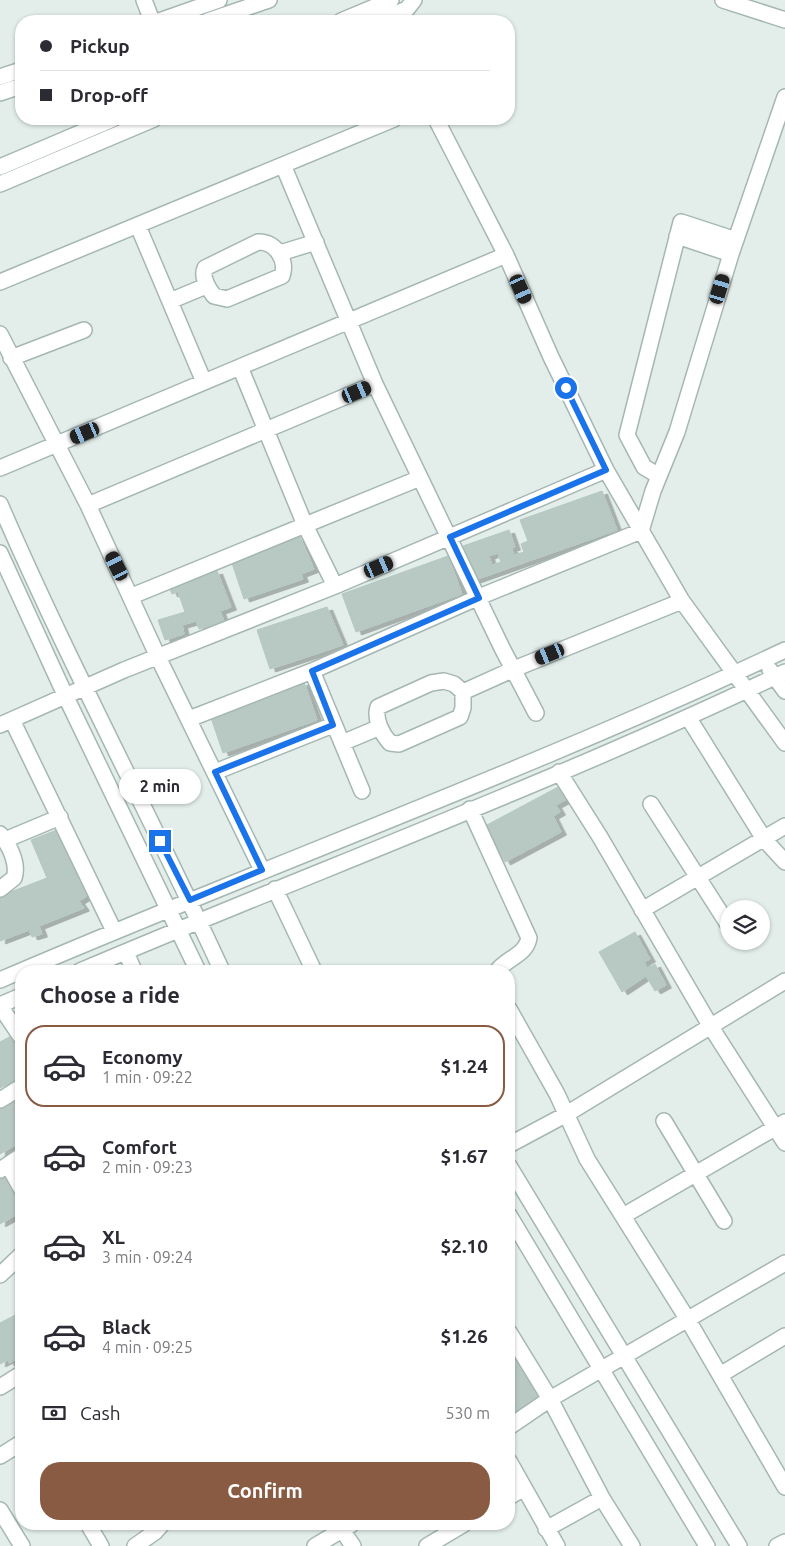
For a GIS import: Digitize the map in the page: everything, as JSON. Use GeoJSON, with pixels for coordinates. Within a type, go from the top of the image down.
{"type":"FeatureCollection","features":[{"type":"Feature","properties":{"kind":"street"},"geometry":{"type":"LineString","coordinates":[[144,0],[150,15]]}},
{"type":"Feature","properties":{"kind":"street"},"geometry":{"type":"LineString","coordinates":[[176,15],[219,0]]}},
{"type":"Feature","properties":{"kind":"street"},"geometry":{"type":"LineString","coordinates":[[225,15],[269,0]]}},
{"type":"Feature","properties":{"kind":"street"},"geometry":{"type":"LineString","coordinates":[[723,0],[785,20]]}},
{"type":"Feature","properties":{"kind":"street"},"geometry":{"type":"LineString","coordinates":[[368,15],[396,9]]}},
{"type":"Feature","properties":{"kind":"street"},"geometry":{"type":"LineString","coordinates":[[0,77],[15,72]]}},
{"type":"Feature","properties":{"kind":"street"},"geometry":{"type":"LineString","coordinates":[[0,93],[15,88]]}},
{"type":"Feature","properties":{"kind":"street"},"geometry":{"type":"LineString","coordinates":[[189,719],[312,671],[479,598],[641,531],[659,476],[678,432],[734,247],[785,97]]}},
{"type":"Feature","properties":{"kind":"street"},"geometry":{"type":"LineString","coordinates":[[0,167],[99,125]]}},
{"type":"Feature","properties":{"kind":"street"},"geometry":{"type":"LineString","coordinates":[[0,184],[140,125]]}},
{"type":"Feature","properties":{"kind":"street"},"geometry":{"type":"LineString","coordinates":[[0,282],[380,125]]}},
{"type":"Feature","properties":{"kind":"street"},"geometry":{"type":"LineString","coordinates":[[439,125],[506,255],[606,470],[682,601],[785,743]]}},
{"type":"Feature","properties":{"kind":"street"},"geometry":{"type":"LineString","coordinates":[[16,160],[24,174]]}},
{"type":"Feature","properties":{"kind":"street"},"geometry":{"type":"LineString","coordinates":[[283,165],[375,384],[536,713]]}},
{"type":"Feature","properties":{"kind":"street"},"geometry":{"type":"LineString","coordinates":[[138,226],[204,382]]}},
{"type":"Feature","properties":{"kind":"street"},"geometry":{"type":"LineString","coordinates":[[659,476],[644,467],[628,435],[679,229],[734,247]]}},
{"type":"Feature","properties":{"kind":"street"},"geometry":{"type":"LineString","coordinates":[[258,242],[269,243],[280,253],[284,270],[279,278],[227,299],[217,298],[206,286],[204,272],[208,265],[258,242]]}},
{"type":"Feature","properties":{"kind":"street"},"geometry":{"type":"LineString","coordinates":[[280,253],[316,242]]}},
{"type":"Feature","properties":{"kind":"street"},"geometry":{"type":"LineString","coordinates":[[0,468],[506,255]]}},
{"type":"Feature","properties":{"kind":"street"},"geometry":{"type":"LineString","coordinates":[[170,301],[206,286]]}},
{"type":"Feature","properties":{"kind":"street"},"geometry":{"type":"LineString","coordinates":[[12,358],[84,330]]}},
{"type":"Feature","properties":{"kind":"street"},"geometry":{"type":"LineString","coordinates":[[0,334],[55,445],[88,505],[132,596],[158,657],[262,870]]}},
{"type":"Feature","properties":{"kind":"street"},"geometry":{"type":"LineString","coordinates":[[240,367],[305,525],[335,586]]}},
{"type":"Feature","properties":{"kind":"street"},"geometry":{"type":"LineString","coordinates":[[88,505],[375,384]]}},
{"type":"Feature","properties":{"kind":"street"},"geometry":{"type":"LineString","coordinates":[[114,931],[60,816],[6,722],[158,657],[335,586],[606,470]]}},
{"type":"Feature","properties":{"kind":"street"},"geometry":{"type":"LineString","coordinates":[[132,596],[420,478]]}},
{"type":"Feature","properties":{"kind":"street"},"geometry":{"type":"LineString","coordinates":[[0,504],[32,577],[190,900],[219,965]]}},
{"type":"Feature","properties":{"kind":"street"},"geometry":{"type":"LineString","coordinates":[[0,553],[66,697],[195,965]]}},
{"type":"Feature","properties":{"kind":"street"},"geometry":{"type":"LineString","coordinates":[[463,692],[514,669],[682,601]]}},
{"type":"Feature","properties":{"kind":"street"},"geometry":{"type":"LineString","coordinates":[[35,965],[262,870],[412,811],[785,650]]}},
{"type":"Feature","properties":{"kind":"street"},"geometry":{"type":"LineString","coordinates":[[762,660],[780,674],[785,691]]}},
{"type":"Feature","properties":{"kind":"street"},"geometry":{"type":"LineString","coordinates":[[312,671],[362,791]]}},
{"type":"Feature","properties":{"kind":"street"},"geometry":{"type":"LineString","coordinates":[[95,965],[559,772],[688,717],[780,674]]}},
{"type":"Feature","properties":{"kind":"street"},"geometry":{"type":"LineString","coordinates":[[444,681],[454,684],[463,692],[464,708],[460,717],[416,737],[393,744],[388,740],[380,727],[377,714],[378,707],[416,690],[444,681]]}},
{"type":"Feature","properties":{"kind":"street"},"geometry":{"type":"LineString","coordinates":[[688,717],[764,839],[785,862]]}},
{"type":"Feature","properties":{"kind":"street"},"geometry":{"type":"LineString","coordinates":[[215,772],[333,725]]}},
{"type":"Feature","properties":{"kind":"street"},"geometry":{"type":"LineString","coordinates":[[342,743],[380,727]]}},
{"type":"Feature","properties":{"kind":"street"},"geometry":{"type":"LineString","coordinates":[[559,772],[712,1027],[780,1126],[785,1143]]}},
{"type":"Feature","properties":{"kind":"street"},"geometry":{"type":"LineString","coordinates":[[651,804],[720,911]]}},
{"type":"Feature","properties":{"kind":"street"},"geometry":{"type":"LineString","coordinates":[[470,809],[529,938],[528,945],[522,952],[503,965]]}},
{"type":"Feature","properties":{"kind":"street"},"geometry":{"type":"LineString","coordinates":[[0,889],[14,878],[15,874],[15,863],[3,837],[60,816]]}},
{"type":"Feature","properties":{"kind":"street"},"geometry":{"type":"LineString","coordinates":[[642,910],[785,826]]}},
{"type":"Feature","properties":{"kind":"street"},"geometry":{"type":"LineString","coordinates":[[275,889],[311,965]]}},
{"type":"Feature","properties":{"kind":"street"},"geometry":{"type":"LineString","coordinates":[[126,952],[131,965]]}},
{"type":"Feature","properties":{"kind":"street"},"geometry":{"type":"LineString","coordinates":[[0,980],[15,974]]}},
{"type":"Feature","properties":{"kind":"street"},"geometry":{"type":"LineString","coordinates":[[515,1142],[565,1115],[785,982]]}},
{"type":"Feature","properties":{"kind":"street"},"geometry":{"type":"LineString","coordinates":[[15,999],[0,1006],[15,1028]]}},
{"type":"Feature","properties":{"kind":"street"},"geometry":{"type":"LineString","coordinates":[[515,1020],[557,1094],[565,1115],[588,1159],[688,1320],[785,1487]]}},
{"type":"Feature","properties":{"kind":"street"},"geometry":{"type":"LineString","coordinates":[[0,1100],[15,1091]]}},
{"type":"Feature","properties":{"kind":"street"},"geometry":{"type":"LineString","coordinates":[[664,1121],[724,1220]]}},
{"type":"Feature","properties":{"kind":"street"},"geometry":{"type":"LineString","coordinates":[[623,1216],[780,1126]]}},
{"type":"Feature","properties":{"kind":"street"},"geometry":{"type":"LineString","coordinates":[[15,1160],[4,1168],[15,1181]]}},
{"type":"Feature","properties":{"kind":"street"},"geometry":{"type":"LineString","coordinates":[[515,1176],[575,1278],[625,1354],[739,1546]]}},
{"type":"Feature","properties":{"kind":"street"},"geometry":{"type":"LineString","coordinates":[[515,1225],[707,1546]]}},
{"type":"Feature","properties":{"kind":"street"},"geometry":{"type":"LineString","coordinates":[[0,1275],[15,1261]]}},
{"type":"Feature","properties":{"kind":"street"},"geometry":{"type":"LineString","coordinates":[[515,1423],[550,1399],[625,1354],[688,1320],[785,1263]]}},
{"type":"Feature","properties":{"kind":"street"},"geometry":{"type":"LineString","coordinates":[[720,1375],[785,1336]]}},
{"type":"Feature","properties":{"kind":"street"},"geometry":{"type":"LineString","coordinates":[[515,1342],[550,1399],[602,1498],[632,1546]]}},
{"type":"Feature","properties":{"kind":"street"},"geometry":{"type":"LineString","coordinates":[[0,1387],[15,1378]]}},
{"type":"Feature","properties":{"kind":"street"},"geometry":{"type":"LineString","coordinates":[[0,1456],[15,1447]]}},
{"type":"Feature","properties":{"kind":"street"},"geometry":{"type":"LineString","coordinates":[[515,1472],[557,1546]]}},
{"type":"Feature","properties":{"kind":"street"},"geometry":{"type":"LineString","coordinates":[[515,1493],[524,1488]]}},
{"type":"Feature","properties":{"kind":"street"},"geometry":{"type":"LineString","coordinates":[[546,1529],[602,1498]]}},
{"type":"Feature","properties":{"kind":"street"},"geometry":{"type":"LineString","coordinates":[[0,1510],[22,1546]]}},
{"type":"Feature","properties":{"kind":"street"},"geometry":{"type":"LineString","coordinates":[[92,1530],[101,1546]]}},
{"type":"Feature","properties":{"kind":"street"},"geometry":{"type":"LineString","coordinates":[[135,1546],[158,1530]]}},
{"type":"Feature","properties":{"kind":"street"},"geometry":{"type":"LineString","coordinates":[[315,1546],[338,1530]]}},
{"type":"Feature","properties":{"kind":"street"},"geometry":{"type":"LineString","coordinates":[[346,1530],[353,1546]]}},
{"type":"Feature","properties":{"kind":"street"},"geometry":{"type":"LineString","coordinates":[[427,1546],[454,1530]]}},
{"type":"Feature","properties":{"kind":"street"},"geometry":{"type":"LineString","coordinates":[[778,1546],[785,1542]]}},
{"type":"Feature","properties":{"kind":"building"},"geometry":{"type":"Polygon","coordinates":[[[602,491],[617,530],[475,580],[463,546],[509,530],[515,547],[489,556],[492,565],[501,562],[498,554],[512,549],[514,555],[524,552],[521,544],[528,541],[520,520],[602,491]]]}},
{"type":"Feature","properties":{"kind":"building"},"geometry":{"type":"Polygon","coordinates":[[[300,537],[314,569],[301,574],[303,579],[244,599],[231,560],[300,537]]]}},
{"type":"Feature","properties":{"kind":"building"},"geometry":{"type":"Polygon","coordinates":[[[448,556],[462,594],[356,632],[342,594],[448,556]]]}},
{"type":"Feature","properties":{"kind":"building"},"geometry":{"type":"Polygon","coordinates":[[[217,571],[231,607],[220,611],[224,621],[199,629],[196,621],[182,625],[184,634],[165,640],[158,620],[185,612],[178,592],[172,594],[169,586],[217,571]]]}},
{"type":"Feature","properties":{"kind":"building"},"geometry":{"type":"Polygon","coordinates":[[[327,607],[343,645],[270,669],[257,630],[327,607]]]}},
{"type":"Feature","properties":{"kind":"building"},"geometry":{"type":"Polygon","coordinates":[[[304,682],[317,720],[223,753],[210,715],[304,682]]]}},
{"type":"Feature","properties":{"kind":"building"},"geometry":{"type":"Polygon","coordinates":[[[560,786],[567,799],[556,805],[560,812],[553,816],[561,832],[505,862],[485,826],[560,786]]]}},
{"type":"Feature","properties":{"kind":"building"},"geometry":{"type":"Polygon","coordinates":[[[59,829],[87,896],[79,901],[84,908],[39,926],[42,934],[32,937],[29,930],[0,941],[0,896],[47,878],[31,840],[59,829]]]}},
{"type":"Feature","properties":{"kind":"building"},"geometry":{"type":"Polygon","coordinates":[[[635,932],[650,959],[644,962],[647,968],[655,964],[666,985],[655,991],[646,976],[622,992],[599,952],[635,932]]]}},
{"type":"Feature","properties":{"kind":"building"},"geometry":{"type":"Polygon","coordinates":[[[13,1035],[15,1039],[15,1080],[0,1088],[0,1042],[13,1035]]]}},
{"type":"Feature","properties":{"kind":"building"},"geometry":{"type":"Polygon","coordinates":[[[15,1099],[15,1145],[0,1154],[0,1108],[15,1099]]]}},
{"type":"Feature","properties":{"kind":"building"},"geometry":{"type":"Polygon","coordinates":[[[3,1175],[15,1196],[15,1215],[0,1224],[0,1177],[3,1175]]]}},
{"type":"Feature","properties":{"kind":"building"},"geometry":{"type":"Polygon","coordinates":[[[15,1315],[15,1360],[9,1363],[8,1360],[0,1364],[0,1323],[15,1315]]]}},
{"type":"Feature","properties":{"kind":"building"},"geometry":{"type":"Polygon","coordinates":[[[515,1357],[540,1397],[515,1413],[515,1357]]]}},
{"type":"Feature","properties":{"kind":"route"},"geometry":{"type":"LineString","coordinates":[[160,841],[190,900],[262,870],[215,772],[333,725],[312,671],[479,598],[450,537],[606,470],[566,388]]}}]}
